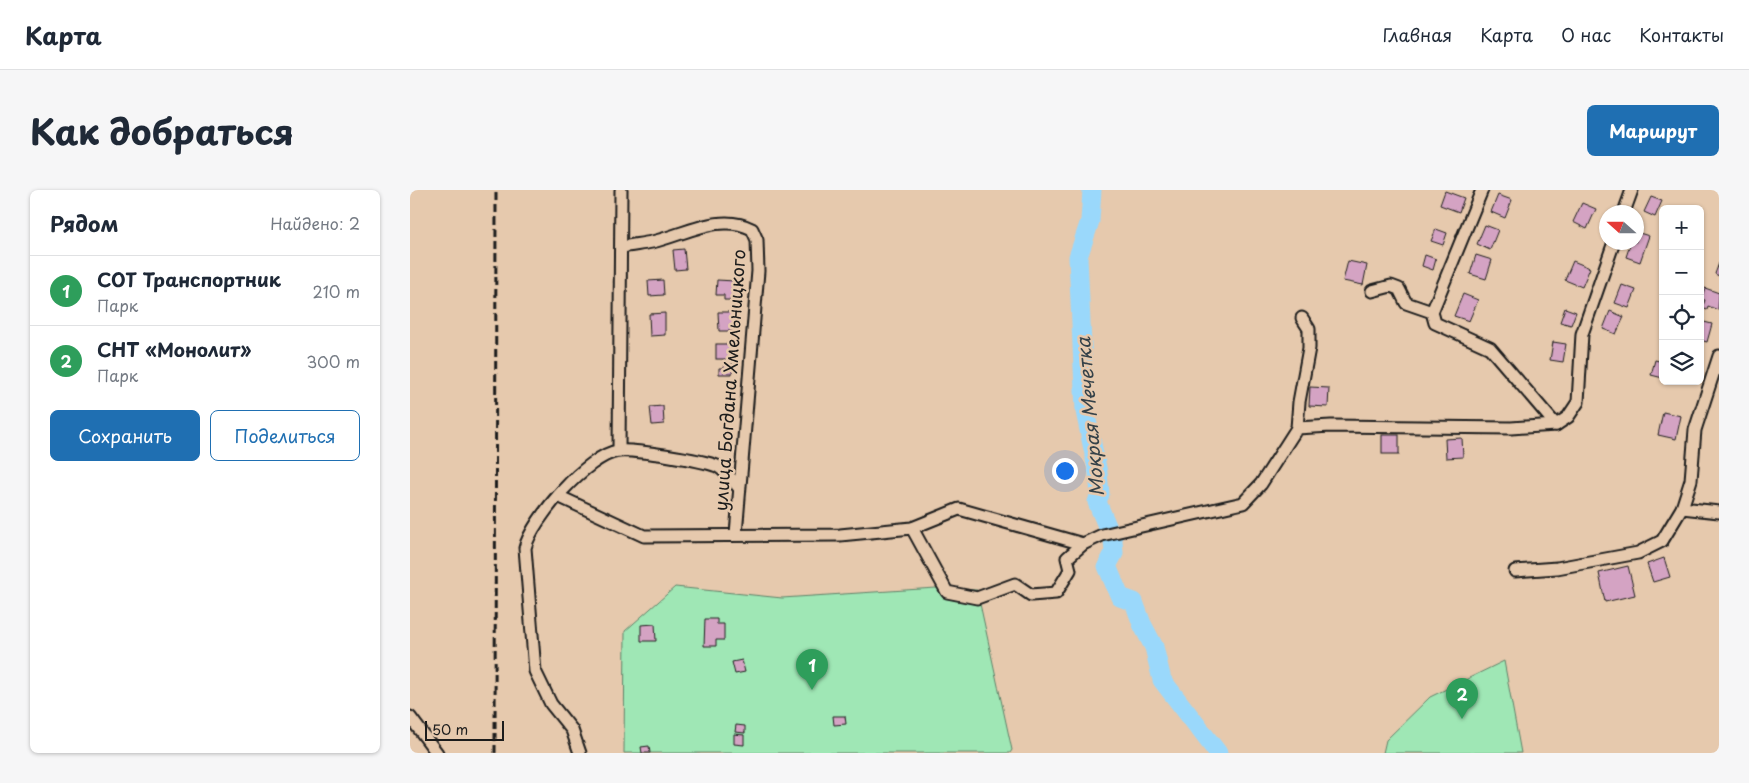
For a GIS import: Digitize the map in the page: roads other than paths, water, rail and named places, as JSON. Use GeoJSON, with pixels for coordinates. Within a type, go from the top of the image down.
{"type":"FeatureCollection","features":[{"type":"Feature","properties":{"kind":"street"},"geometry":{"type":"LineString","coordinates":[[619,451],[621,190]]}},
{"type":"Feature","properties":{"kind":"street"},"geometry":{"type":"LineString","coordinates":[[1482,190],[1432,312],[1435,324],[1490,348],[1556,425]]}},
{"type":"Feature","properties":{"kind":"street"},"geometry":{"type":"LineString","coordinates":[[1627,205],[1632,190]]}},
{"type":"Feature","properties":{"kind":"street","name":"улица Богдана Хмельницкого"},"geometry":{"type":"LineString","coordinates":[[622,247],[653,242],[688,229],[723,223],[741,223],[752,229],[757,240],[758,271],[736,534]]}},
{"type":"Feature","properties":{"kind":"street"},"geometry":{"type":"LineString","coordinates":[[1296,428],[1332,426],[1511,428],[1556,425],[1568,418],[1578,402],[1582,334],[1611,250]]}},
{"type":"Feature","properties":{"kind":"street"},"geometry":{"type":"LineString","coordinates":[[1372,291],[1391,286],[1399,289],[1406,303],[1432,312]]}},
{"type":"Feature","properties":{"kind":"street"},"geometry":{"type":"LineString","coordinates":[[912,528],[948,592],[977,598],[1015,584],[1031,595],[1056,593],[1070,570],[1067,558],[1083,544],[1102,535],[1243,503],[1261,484],[1296,428],[1298,402],[1309,348],[1308,329],[1302,318]]}},
{"type":"Feature","properties":{"kind":"street"},"geometry":{"type":"LineString","coordinates":[[1515,571],[1558,568],[1638,553],[1662,541],[1682,508],[1691,480],[1695,430],[1719,356]]}},
{"type":"Feature","properties":{"kind":"street"},"geometry":{"type":"LineString","coordinates":[[580,753],[572,730],[551,704],[538,682],[535,671],[526,548],[531,532],[565,488],[604,456],[619,451],[693,459],[719,467],[739,488]]}},
{"type":"Feature","properties":{"kind":"street"},"geometry":{"type":"LineString","coordinates":[[558,496],[644,536],[736,534],[840,535],[912,528],[959,509],[1083,544]]}},
{"type":"Feature","properties":{"kind":"street"},"geometry":{"type":"LineString","coordinates":[[1682,508],[1719,512]]}},
{"type":"Feature","properties":{"kind":"street"},"geometry":{"type":"LineString","coordinates":[[410,717],[437,753]]}},
{"type":"Feature","properties":{"kind":"waterway","name":"Мокрая Мечетка"},"geometry":{"type":"LineString","coordinates":[[1092,190],[1090,221],[1078,257],[1085,411],[1098,473],[1100,494],[1097,502],[1113,540],[1114,553],[1107,566],[1120,597],[1134,602],[1142,624],[1154,647],[1162,680],[1218,753]]}},
{"type":"Feature","properties":{"kind":"railway"},"geometry":{"type":"LineString","coordinates":[[495,753],[496,190]]}},
{"type":"Feature","properties":{"kind":"place","name":"СОТ Транспортник"},"geometry":{"type":"Point","coordinates":[812,690]}},
{"type":"Feature","properties":{"kind":"place","name":"СНТ «Монолит»"},"geometry":{"type":"Point","coordinates":[1462,719]}}]}
